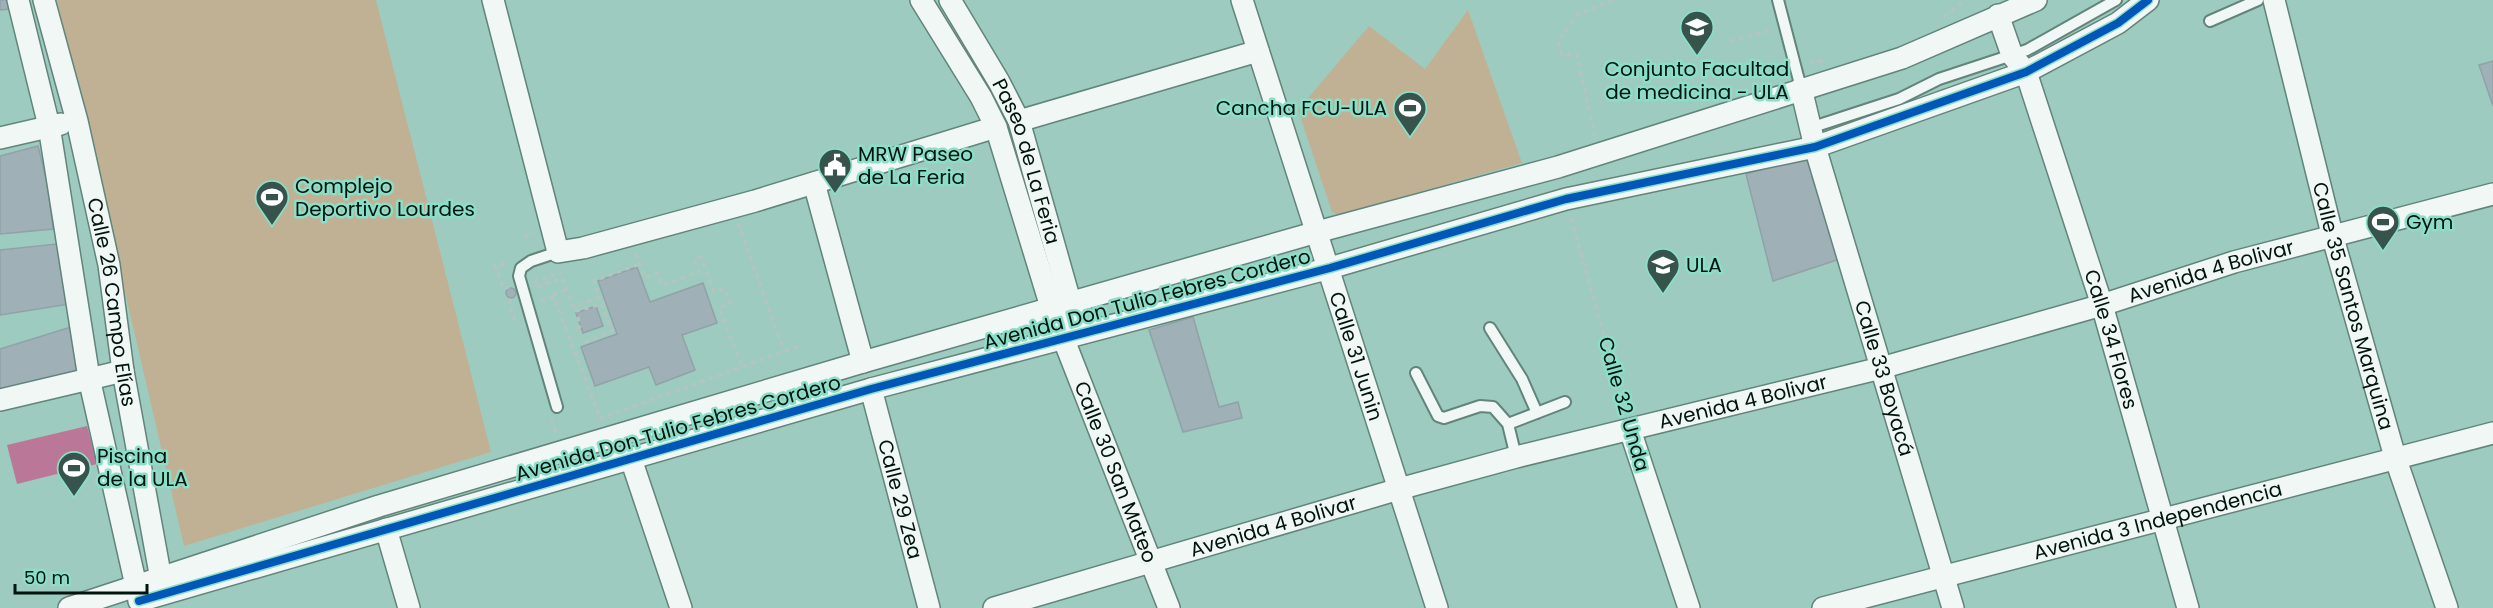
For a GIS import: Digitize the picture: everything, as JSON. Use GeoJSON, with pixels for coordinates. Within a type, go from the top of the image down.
{"type":"FeatureCollection","features":[{"type":"Feature","properties":{"kind":"street","name":"Calle 26 Campo Elías"},"geometry":{"type":"LineString","coordinates":[[18,0],[49,126],[89,378],[139,598]]}},
{"type":"Feature","properties":{"kind":"street","name":"Calle 26 Campo Elías"},"geometry":{"type":"LineString","coordinates":[[44,0],[77,121],[109,265],[123,370],[163,593]]}},
{"type":"Feature","properties":{"kind":"street","name":"Paseo de La Feria"},"geometry":{"type":"LineString","coordinates":[[921,0],[981,98],[996,127]]}},
{"type":"Feature","properties":{"kind":"street","name":"Paseo de La Feria"},"geometry":{"type":"LineString","coordinates":[[950,0],[999,82],[1019,121],[1060,305]]}},
{"type":"Feature","properties":{"kind":"street","name":"Calle 31 Junin"},"geometry":{"type":"LineString","coordinates":[[1242,0],[1330,268],[1437,608]]}},
{"type":"Feature","properties":{"kind":"street","name":"Avenida Don Tulio Febres Cordero"},"geometry":{"type":"LineString","coordinates":[[163,593],[379,506],[1060,305],[1558,167],[1801,88],[1902,58],[2036,0]]}},
{"type":"Feature","properties":{"kind":"street","name":"Avenida Don Tulio Febres Cordero"},"geometry":{"type":"LineString","coordinates":[[69,608],[163,593],[871,389],[1330,268],[1566,199],[1813,137],[2026,72],[2118,23],[2148,0]]}},
{"type":"Feature","properties":{"kind":"street","name":"Calle 35 Santos Marquina"},"geometry":{"type":"LineString","coordinates":[[2274,0],[2333,238],[2395,457],[2447,608]]}},
{"type":"Feature","properties":{"kind":"street"},"geometry":{"type":"LineString","coordinates":[[497,1],[558,252],[583,248],[814,183],[996,127],[1060,305]]}},
{"type":"Feature","properties":{"kind":"street"},"geometry":{"type":"LineString","coordinates":[[1998,15],[2012,55],[2026,72]]}},
{"type":"Feature","properties":{"kind":"street"},"geometry":{"type":"LineString","coordinates":[[1019,121],[1258,51]]}},
{"type":"Feature","properties":{"kind":"street","name":"Calle 34 Flores"},"geometry":{"type":"LineString","coordinates":[[2026,72],[2102,305],[2188,608]]}},
{"type":"Feature","properties":{"kind":"street","name":"Calle 33 Boyacá"},"geometry":{"type":"LineString","coordinates":[[1801,88],[1813,137],[1953,608]]}},
{"type":"Feature","properties":{"kind":"street"},"geometry":{"type":"LineString","coordinates":[[0,138],[77,121]]}},
{"type":"Feature","properties":{"kind":"street"},"geometry":{"type":"LineString","coordinates":[[814,183],[863,362]]}},
{"type":"Feature","properties":{"kind":"street","name":"Avenida 4 Bolivar"},"geometry":{"type":"LineString","coordinates":[[994,608],[1399,489],[1516,457],[1881,368],[2102,305],[2234,262],[2493,195]]}},
{"type":"Feature","properties":{"kind":"street","name":"Calle 30 San Mateo"},"geometry":{"type":"LineString","coordinates":[[1060,305],[1169,608]]}},
{"type":"Feature","properties":{"kind":"street"},"geometry":{"type":"LineString","coordinates":[[0,400],[123,370]]}},
{"type":"Feature","properties":{"kind":"street","name":"Calle 29 Zea"},"geometry":{"type":"LineString","coordinates":[[871,389],[929,608]]}},
{"type":"Feature","properties":{"kind":"street","name":"Calle 32 Unda"},"geometry":{"type":"LineString","coordinates":[[1630,430],[1689,608]]}},
{"type":"Feature","properties":{"kind":"street","name":"Avenida 3 Independencia"},"geometry":{"type":"LineString","coordinates":[[1822,608],[2493,433]]}},
{"type":"Feature","properties":{"kind":"street"},"geometry":{"type":"LineString","coordinates":[[631,459],[681,608]]}},
{"type":"Feature","properties":{"kind":"street"},"geometry":{"type":"LineString","coordinates":[[386,529],[409,608]]}},
{"type":"Feature","properties":{"kind":"lane"},"geometry":{"type":"LineString","coordinates":[[1778,0],[1801,88]]}},
{"type":"Feature","properties":{"kind":"lane"},"geometry":{"type":"LineString","coordinates":[[1813,137],[1939,79],[2012,55],[2046,41],[2116,0]]}},
{"type":"Feature","properties":{"kind":"lane"},"geometry":{"type":"LineString","coordinates":[[2210,21],[2258,0]]}},
{"type":"Feature","properties":{"kind":"lane"},"geometry":{"type":"LineString","coordinates":[[553,409],[519,276],[521,268],[531,261],[558,252]]}},
{"type":"Feature","properties":{"kind":"lane"},"geometry":{"type":"LineString","coordinates":[[1490,328],[1522,379],[1537,413]]}},
{"type":"Feature","properties":{"kind":"lane"},"geometry":{"type":"LineString","coordinates":[[1416,373],[1437,416],[1444,418],[1474,408],[1493,407],[1508,424],[1516,457]]}},
{"type":"Feature","properties":{"kind":"lane"},"geometry":{"type":"LineString","coordinates":[[1508,424],[1565,402]]}},
{"type":"Feature","properties":{"kind":"path"},"geometry":{"type":"LineString","coordinates":[[1598,153],[1577,55],[1562,55],[1558,41],[1578,14],[1614,0]]}},
{"type":"Feature","properties":{"kind":"path"},"geometry":{"type":"LineString","coordinates":[[1942,19],[1966,0]]}},
{"type":"Feature","properties":{"kind":"path"},"geometry":{"type":"LineString","coordinates":[[1730,41],[1786,27]]}},
{"type":"Feature","properties":{"kind":"path"},"geometry":{"type":"LineString","coordinates":[[1797,66],[1829,60]]}},
{"type":"Feature","properties":{"kind":"path"},"geometry":{"type":"LineString","coordinates":[[736,219],[784,351]]}},
{"type":"Feature","properties":{"kind":"path"},"geometry":{"type":"LineString","coordinates":[[524,237],[535,233]]}},
{"type":"Feature","properties":{"kind":"path"},"geometry":{"type":"LineString","coordinates":[[636,253],[645,278],[658,273],[662,285],[699,272],[695,260],[701,257],[714,292],[725,289],[730,303],[719,308],[742,368]]}},
{"type":"Feature","properties":{"kind":"path"},"geometry":{"type":"LineString","coordinates":[[515,260],[495,266],[504,289],[515,285]]}},
{"type":"Feature","properties":{"kind":"path"},"geometry":{"type":"LineString","coordinates":[[536,280],[535,287],[562,278],[574,307],[599,297],[594,281],[640,264]]}},
{"type":"Feature","properties":{"kind":"path"},"geometry":{"type":"LineString","coordinates":[[566,290],[540,301],[554,297],[600,418]]}},
{"type":"Feature","properties":{"kind":"path"},"geometry":{"type":"LineString","coordinates":[[518,297],[509,302],[521,336]]}},
{"type":"Feature","properties":{"kind":"path"},"geometry":{"type":"LineString","coordinates":[[577,328],[580,327],[575,315],[577,311],[602,304],[612,331],[586,342],[587,345]]}},
{"type":"Feature","properties":{"kind":"path"},"geometry":{"type":"LineString","coordinates":[[589,422],[802,345]]}},
{"type":"Feature","properties":{"kind":"path"},"geometry":{"type":"LineString","coordinates":[[553,409],[557,434]]}},
{"type":"Feature","properties":{"kind":"shaded area","name":"Complejo Deportivo Lourdes"},"geometry":{"type":"Polygon","coordinates":[[[57,0],[376,0],[491,452],[184,546],[57,0]]]}},
{"type":"Feature","properties":{"kind":"shaded area","name":"Cancha FCU-ULA"},"geometry":{"type":"Polygon","coordinates":[[[1468,10],[1522,163],[1338,215],[1332,212],[1298,110],[1369,26],[1425,69],[1468,10]]]}},
{"type":"Feature","properties":{"kind":"shaded area"},"geometry":{"type":"Polygon","coordinates":[[[87,426],[97,464],[17,484],[7,445],[87,426]]]}},
{"type":"Feature","properties":{"kind":"building"},"geometry":{"type":"Polygon","coordinates":[[[0,0],[8,0],[11,9],[0,10],[0,0]]]}},
{"type":"Feature","properties":{"kind":"building"},"geometry":{"type":"Polygon","coordinates":[[[2493,61],[2493,106],[2479,65],[2493,61]]]}},
{"type":"Feature","properties":{"kind":"building"},"geometry":{"type":"Polygon","coordinates":[[[38,146],[47,182],[53,229],[0,234],[0,156],[38,146]]]}},
{"type":"Feature","properties":{"kind":"building"},"geometry":{"type":"Polygon","coordinates":[[[1812,155],[1837,260],[1773,281],[1746,174],[1812,155]]]}},
{"type":"Feature","properties":{"kind":"building"},"geometry":{"type":"Polygon","coordinates":[[[57,244],[70,304],[0,315],[0,250],[57,244]]]}},
{"type":"Feature","properties":{"kind":"building"},"geometry":{"type":"Polygon","coordinates":[[[637,267],[650,302],[703,283],[717,323],[682,335],[695,370],[656,385],[649,367],[595,386],[581,347],[617,334],[598,281],[637,267]]]}},
{"type":"Feature","properties":{"kind":"building"},"geometry":{"type":"Polygon","coordinates":[[[511,288],[516,293],[511,298],[506,293],[511,288]]]}},
{"type":"Feature","properties":{"kind":"building"},"geometry":{"type":"Polygon","coordinates":[[[596,306],[603,326],[583,333],[576,313],[596,306]]]}},
{"type":"Feature","properties":{"kind":"building"},"geometry":{"type":"Polygon","coordinates":[[[1193,317],[1219,407],[1238,402],[1242,418],[1183,432],[1149,330],[1193,317]]]}},
{"type":"Feature","properties":{"kind":"building"},"geometry":{"type":"Polygon","coordinates":[[[71,327],[79,373],[0,392],[0,349],[71,327]]]}},
{"type":"Feature","properties":{"kind":"cycle path"},"geometry":{"type":"LineString","coordinates":[[139,601],[871,389],[1330,268],[1566,199],[1815,147],[2026,72],[2118,23],[2148,0]]}},
{"type":"Feature","properties":{"kind":"place","name":"Conjunto Facultad de medicina - ULA"},"geometry":{"type":"Point","coordinates":[1697,56]}},
{"type":"Feature","properties":{"kind":"place","name":"Cancha FCU-ULA"},"geometry":{"type":"Point","coordinates":[1410,137]}},
{"type":"Feature","properties":{"kind":"place","name":"MRW Paseo de La Feria"},"geometry":{"type":"Point","coordinates":[835,194]}},
{"type":"Feature","properties":{"kind":"place","name":"Complejo Deportivo Lourdes"},"geometry":{"type":"Point","coordinates":[272,226]}},
{"type":"Feature","properties":{"kind":"place","name":"Gym"},"geometry":{"type":"Point","coordinates":[2383,251]}},
{"type":"Feature","properties":{"kind":"place","name":"ULA"},"geometry":{"type":"Point","coordinates":[1663,294]}},
{"type":"Feature","properties":{"kind":"place","name":"Piscina de la ULA"},"geometry":{"type":"Point","coordinates":[74,497]}}]}
